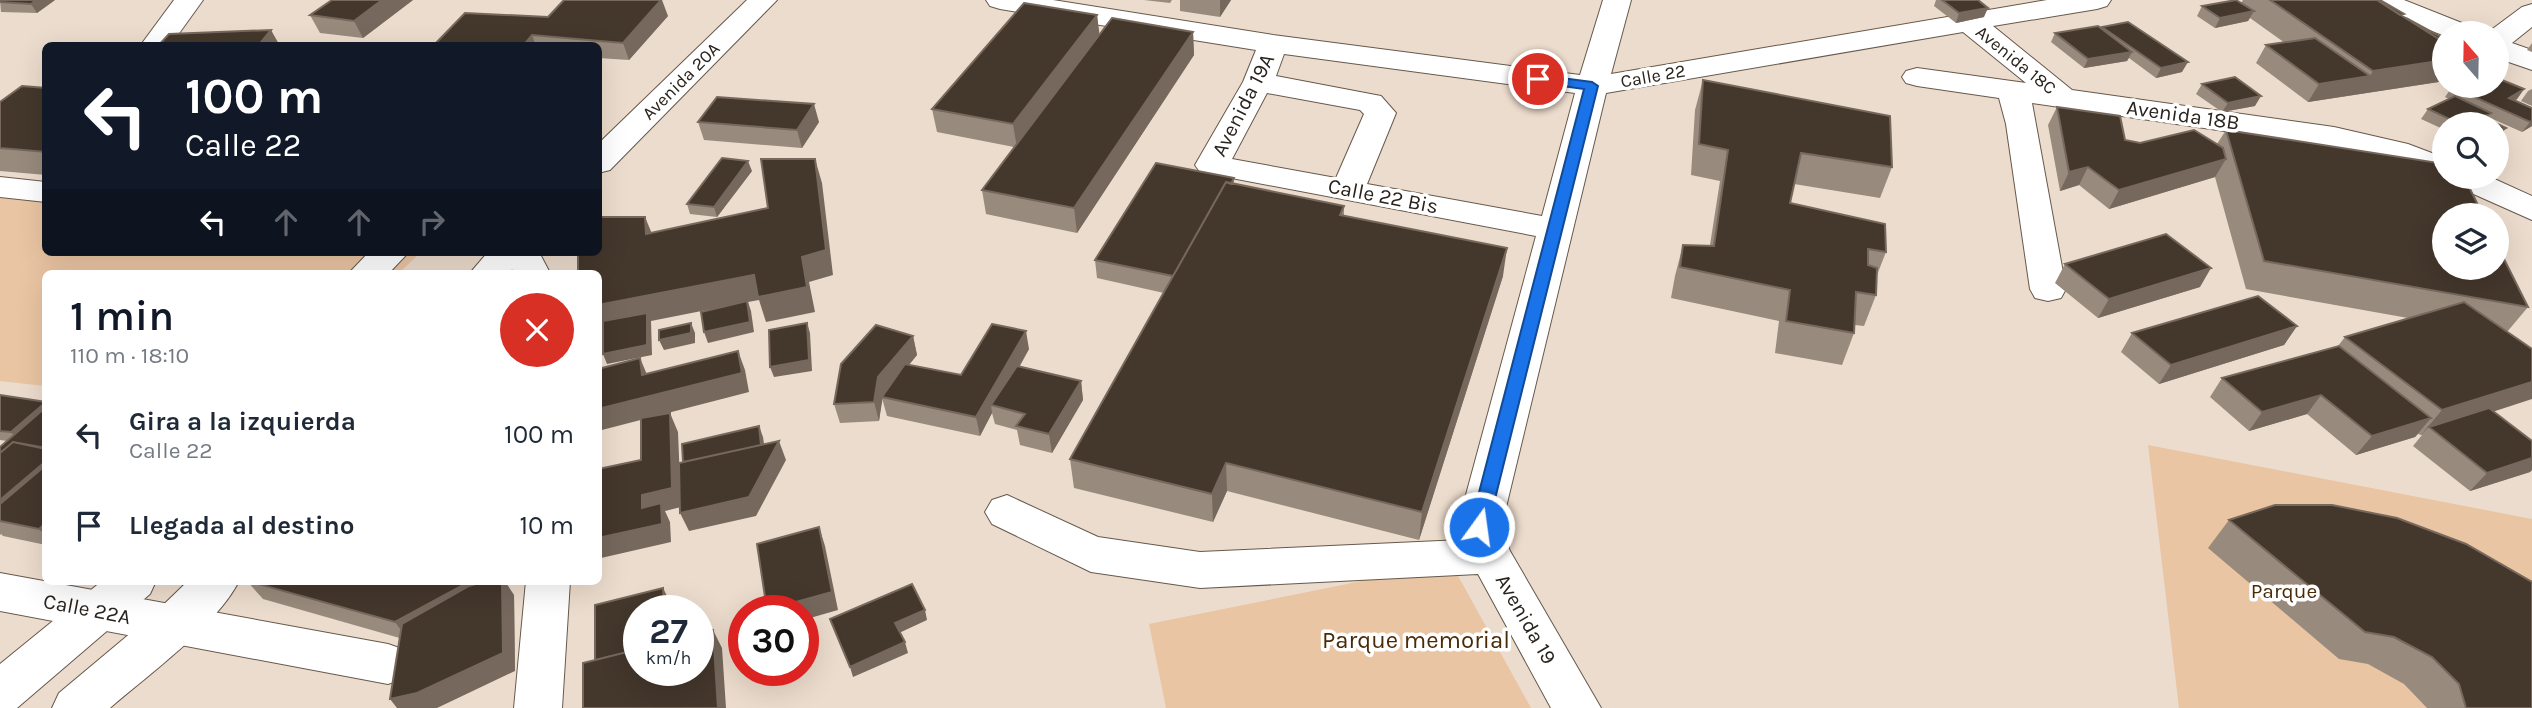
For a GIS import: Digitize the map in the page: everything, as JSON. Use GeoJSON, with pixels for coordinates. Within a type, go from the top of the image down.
{"type":"FeatureCollection","features":[{"type":"Feature","properties":{"kind":"street"},"geometry":{"type":"LineString","coordinates":[[158,42],[189,0]]}},
{"type":"Feature","properties":{"kind":"street","name":"Avenida 20A"},"geometry":{"type":"LineString","coordinates":[[602,159],[763,0]]}},
{"type":"Feature","properties":{"kind":"street","name":"Calle 22"},"geometry":{"type":"LineString","coordinates":[[1000,0],[1273,44],[1592,86],[2097,0]]}},
{"type":"Feature","properties":{"kind":"street","name":"Avenida 19"},"geometry":{"type":"LineString","coordinates":[[1577,708],[1490,556],[1479,527],[1592,86],[1617,0]]}},
{"type":"Feature","properties":{"kind":"street"},"geometry":{"type":"LineString","coordinates":[[2378,0],[2432,21]]}},
{"type":"Feature","properties":{"kind":"street"},"geometry":{"type":"LineString","coordinates":[[2510,30],[2532,13]]}},
{"type":"Feature","properties":{"kind":"street","name":"Avenida 18C"},"geometry":{"type":"LineString","coordinates":[[1969,22],[2063,98]]}},
{"type":"Feature","properties":{"kind":"street","name":"Avenida 19A"},"geometry":{"type":"LineString","coordinates":[[1212,165],[1258,82],[1273,44]]}},
{"type":"Feature","properties":{"kind":"street"},"geometry":{"type":"LineString","coordinates":[[2510,52],[2532,61]]}},
{"type":"Feature","properties":{"kind":"street","name":"Avenida 18B"},"geometry":{"type":"LineString","coordinates":[[1917,77],[2334,137],[2396,151],[2432,164]]}},
{"type":"Feature","properties":{"kind":"street"},"geometry":{"type":"LineString","coordinates":[[1258,82],[1370,103],[1380,113],[1348,190]]}},
{"type":"Feature","properties":{"kind":"street"},"geometry":{"type":"LineString","coordinates":[[2012,91],[2022,124],[2048,289]]}},
{"type":"Feature","properties":{"kind":"street","name":"Calle 22 Bis"},"geometry":{"type":"LineString","coordinates":[[1212,165],[1555,229]]}},
{"type":"Feature","properties":{"kind":"street"},"geometry":{"type":"LineString","coordinates":[[0,187],[42,192]]}},
{"type":"Feature","properties":{"kind":"street"},"geometry":{"type":"LineString","coordinates":[[2489,189],[2532,209]]}},
{"type":"Feature","properties":{"kind":"street"},"geometry":{"type":"LineString","coordinates":[[370,270],[386,256]]}},
{"type":"Feature","properties":{"kind":"street"},"geometry":{"type":"LineString","coordinates":[[491,270],[505,256]]}},
{"type":"Feature","properties":{"kind":"street"},"geometry":{"type":"LineString","coordinates":[[1007,512],[1091,554],[1200,570],[1490,556]]}},
{"type":"Feature","properties":{"kind":"street"},"geometry":{"type":"LineString","coordinates":[[0,693],[130,585]]}},
{"type":"Feature","properties":{"kind":"street"},"geometry":{"type":"LineString","coordinates":[[76,708],[173,625],[213,585]]}},
{"type":"Feature","properties":{"kind":"street"},"geometry":{"type":"LineString","coordinates":[[538,708],[548,585]]}},
{"type":"Feature","properties":{"kind":"street","name":"Calle 22A"},"geometry":{"type":"LineString","coordinates":[[0,592],[388,664]]}},
{"type":"Feature","properties":{"kind":"green space"},"geometry":{"type":"Polygon","coordinates":[[[0,177],[42,183],[42,256],[417,256],[402,270],[42,270],[42,386],[0,381],[0,177]]]}},
{"type":"Feature","properties":{"kind":"green space","name":"Parque"},"geometry":{"type":"Polygon","coordinates":[[[2148,445],[2532,519],[2532,708],[2179,708],[2148,445]]]}},
{"type":"Feature","properties":{"kind":"green space","name":"Parque memorial"},"geometry":{"type":"Polygon","coordinates":[[[1451,563],[1531,708],[1166,708],[1149,624],[1451,563]]]}},
{"type":"Feature","properties":{"kind":"building"},"geometry":{"type":"Polygon","coordinates":[[[0,0],[36,0],[31,4],[0,0]]]}},
{"type":"Feature","properties":{"kind":"building"},"geometry":{"type":"Polygon","coordinates":[[[332,0],[382,0],[354,21],[310,15],[332,0]]]}},
{"type":"Feature","properties":{"kind":"building"},"geometry":{"type":"Polygon","coordinates":[[[564,0],[661,0],[623,43],[532,35],[526,42],[437,42],[465,13],[548,17],[564,0]]]}},
{"type":"Feature","properties":{"kind":"building"},"geometry":{"type":"Polygon","coordinates":[[[1942,0],[1978,0],[1988,8],[1959,13],[1942,0]]]}},
{"type":"Feature","properties":{"kind":"building"},"geometry":{"type":"Polygon","coordinates":[[[2236,0],[2254,11],[2220,18],[2202,6],[2236,0]]]}},
{"type":"Feature","properties":{"kind":"building"},"geometry":{"type":"Polygon","coordinates":[[[2270,0],[2377,0],[2432,35],[2432,62],[2373,71],[2270,0]]]}},
{"type":"Feature","properties":{"kind":"building"},"geometry":{"type":"Polygon","coordinates":[[[2377,0],[2380,0],[2404,14],[2400,15],[2377,0]]]}},
{"type":"Feature","properties":{"kind":"building"},"geometry":{"type":"Polygon","coordinates":[[[1024,3],[1097,15],[1013,124],[932,109],[1024,3]]]}},
{"type":"Feature","properties":{"kind":"building"},"geometry":{"type":"Polygon","coordinates":[[[1112,18],[1193,32],[1074,208],[982,190],[1112,18]]]}},
{"type":"Feature","properties":{"kind":"building"},"geometry":{"type":"Polygon","coordinates":[[[2406,18],[2432,32],[2432,35],[2406,18]]]}},
{"type":"Feature","properties":{"kind":"building"},"geometry":{"type":"Polygon","coordinates":[[[2128,22],[2188,62],[2161,68],[2102,27],[2128,22]]]}},
{"type":"Feature","properties":{"kind":"building"},"geometry":{"type":"Polygon","coordinates":[[[2098,26],[2132,52],[2088,59],[2055,33],[2098,26]]]}},
{"type":"Feature","properties":{"kind":"building"},"geometry":{"type":"Polygon","coordinates":[[[271,30],[261,42],[162,42],[169,34],[271,30]]]}},
{"type":"Feature","properties":{"kind":"building"},"geometry":{"type":"Polygon","coordinates":[[[2315,38],[2370,76],[2319,84],[2266,45],[2315,38]]]}},
{"type":"Feature","properties":{"kind":"building"},"geometry":{"type":"Polygon","coordinates":[[[2235,77],[2261,96],[2228,103],[2202,84],[2235,77]]]}},
{"type":"Feature","properties":{"kind":"building"},"geometry":{"type":"Polygon","coordinates":[[[1703,80],[1890,116],[1892,167],[1801,153],[1790,203],[1885,224],[1886,252],[1868,249],[1868,265],[1877,268],[1876,295],[1856,292],[1854,333],[1786,321],[1790,290],[1680,267],[1683,245],[1714,246],[1728,150],[1699,144],[1703,80]]]}},
{"type":"Feature","properties":{"kind":"building"},"geometry":{"type":"Polygon","coordinates":[[[2510,83],[2524,89],[2510,97],[2510,83]]]}},
{"type":"Feature","properties":{"kind":"building"},"geometry":{"type":"Polygon","coordinates":[[[22,86],[42,88],[42,152],[0,148],[0,102],[22,86]]]}},
{"type":"Feature","properties":{"kind":"building"},"geometry":{"type":"Polygon","coordinates":[[[717,97],[814,104],[797,130],[698,122],[717,97]]]}},
{"type":"Feature","properties":{"kind":"building"},"geometry":{"type":"Polygon","coordinates":[[[2451,98],[2459,98],[2489,112],[2434,112],[2428,109],[2451,98]]]}},
{"type":"Feature","properties":{"kind":"building"},"geometry":{"type":"Polygon","coordinates":[[[2477,98],[2509,98],[2532,108],[2532,121],[2477,98]]]}},
{"type":"Feature","properties":{"kind":"building"},"geometry":{"type":"Polygon","coordinates":[[[2057,107],[2120,116],[2125,140],[2140,143],[2194,130],[2223,148],[2226,159],[2119,190],[2088,167],[2069,172],[2057,107]]]}},
{"type":"Feature","properties":{"kind":"building"},"geometry":{"type":"Polygon","coordinates":[[[2226,130],[2432,162],[2432,189],[2470,189],[2477,203],[2432,203],[2432,280],[2509,280],[2509,269],[2528,307],[2264,261],[2226,130]]]}},
{"type":"Feature","properties":{"kind":"building"},"geometry":{"type":"Polygon","coordinates":[[[722,158],[748,161],[714,207],[687,204],[722,158]]]}},
{"type":"Feature","properties":{"kind":"building"},"geometry":{"type":"Polygon","coordinates":[[[761,159],[815,159],[826,250],[802,257],[807,287],[758,297],[754,275],[602,304],[602,270],[578,270],[578,256],[602,256],[602,217],[645,217],[646,234],[768,208],[761,159]]]}},
{"type":"Feature","properties":{"kind":"building"},"geometry":{"type":"Polygon","coordinates":[[[1156,163],[1234,178],[1231,184],[1226,182],[1173,276],[1095,260],[1156,163]]]}},
{"type":"Feature","properties":{"kind":"building"},"geometry":{"type":"Polygon","coordinates":[[[1226,182],[1344,206],[1340,215],[1507,248],[1422,512],[1226,463],[1212,494],[1070,459],[1226,182]]]}},
{"type":"Feature","properties":{"kind":"building"},"geometry":{"type":"Polygon","coordinates":[[[2166,234],[2211,268],[2109,299],[2065,264],[2166,234]]]}},
{"type":"Feature","properties":{"kind":"building"},"geometry":{"type":"Polygon","coordinates":[[[2258,296],[2297,326],[2171,365],[2132,333],[2258,296]]]}},
{"type":"Feature","properties":{"kind":"building"},"geometry":{"type":"Polygon","coordinates":[[[747,301],[750,322],[704,332],[701,312],[747,301]]]}},
{"type":"Feature","properties":{"kind":"building"},"geometry":{"type":"Polygon","coordinates":[[[2464,302],[2532,349],[2532,382],[2442,410],[2345,337],[2464,302]]]}},
{"type":"Feature","properties":{"kind":"building"},"geometry":{"type":"Polygon","coordinates":[[[647,313],[647,345],[603,354],[603,321],[647,313]]]}},
{"type":"Feature","properties":{"kind":"building"},"geometry":{"type":"Polygon","coordinates":[[[691,323],[691,333],[659,340],[659,330],[691,323]]]}},
{"type":"Feature","properties":{"kind":"building"},"geometry":{"type":"Polygon","coordinates":[[[807,323],[809,360],[770,367],[769,330],[807,323]]]}},
{"type":"Feature","properties":{"kind":"building"},"geometry":{"type":"Polygon","coordinates":[[[992,324],[1026,331],[976,417],[882,397],[905,364],[961,375],[992,324]]]}},
{"type":"Feature","properties":{"kind":"building"},"geometry":{"type":"Polygon","coordinates":[[[876,325],[913,336],[878,377],[874,402],[834,404],[841,364],[876,325]]]}},
{"type":"Feature","properties":{"kind":"building"},"geometry":{"type":"Polygon","coordinates":[[[2339,346],[2431,418],[2372,436],[2321,395],[2262,412],[2222,378],[2339,346]]]}},
{"type":"Feature","properties":{"kind":"building"},"geometry":{"type":"Polygon","coordinates":[[[738,351],[742,373],[602,408],[602,368],[640,358],[642,375],[738,351]]]}},
{"type":"Feature","properties":{"kind":"building"},"geometry":{"type":"Polygon","coordinates":[[[1017,366],[1081,381],[1049,434],[1016,426],[1025,414],[991,405],[1017,366]]]}},
{"type":"Feature","properties":{"kind":"building"},"geometry":{"type":"Polygon","coordinates":[[[0,395],[42,401],[42,405],[11,432],[0,431],[0,395]]]}},
{"type":"Feature","properties":{"kind":"building"},"geometry":{"type":"Polygon","coordinates":[[[2489,408],[2532,441],[2532,458],[2487,473],[2429,427],[2489,408]]]}},
{"type":"Feature","properties":{"kind":"building"},"geometry":{"type":"Polygon","coordinates":[[[42,410],[42,447],[13,442],[0,453],[0,447],[42,410]]]}},
{"type":"Feature","properties":{"kind":"building"},"geometry":{"type":"Polygon","coordinates":[[[670,413],[672,488],[642,495],[642,508],[661,503],[662,524],[602,537],[602,468],[641,460],[641,418],[670,413]]]}},
{"type":"Feature","properties":{"kind":"building"},"geometry":{"type":"Polygon","coordinates":[[[759,426],[761,445],[683,462],[682,444],[759,426]]]}},
{"type":"Feature","properties":{"kind":"building"},"geometry":{"type":"Polygon","coordinates":[[[779,441],[749,497],[680,513],[679,463],[779,441]]]}},
{"type":"Feature","properties":{"kind":"building"},"geometry":{"type":"Polygon","coordinates":[[[13,442],[42,448],[42,464],[0,500],[0,453],[13,442]]]}},
{"type":"Feature","properties":{"kind":"building"},"geometry":{"type":"Polygon","coordinates":[[[42,468],[42,526],[39,529],[0,521],[0,504],[42,468]]]}},
{"type":"Feature","properties":{"kind":"building"},"geometry":{"type":"Polygon","coordinates":[[[2275,505],[2332,505],[2397,518],[2466,544],[2532,582],[2532,708],[2466,708],[2459,684],[2432,657],[2394,637],[2365,632],[2229,520],[2275,505]]]}},
{"type":"Feature","properties":{"kind":"building"},"geometry":{"type":"Polygon","coordinates":[[[819,527],[832,592],[819,596],[765,595],[757,544],[819,527]]]}},
{"type":"Feature","properties":{"kind":"building"},"geometry":{"type":"Polygon","coordinates":[[[912,584],[925,610],[895,623],[905,642],[850,667],[830,619],[912,584]]]}},
{"type":"Feature","properties":{"kind":"building"},"geometry":{"type":"Polygon","coordinates":[[[262,585],[463,585],[395,622],[262,585]]]}},
{"type":"Feature","properties":{"kind":"building"},"geometry":{"type":"Polygon","coordinates":[[[502,585],[503,653],[417,693],[390,699],[402,624],[469,586],[502,585]]]}},
{"type":"Feature","properties":{"kind":"building"},"geometry":{"type":"Polygon","coordinates":[[[663,588],[663,595],[635,595],[663,588]]]}},
{"type":"Feature","properties":{"kind":"building"},"geometry":{"type":"Polygon","coordinates":[[[623,598],[623,653],[595,660],[595,605],[623,598]]]}},
{"type":"Feature","properties":{"kind":"building"},"geometry":{"type":"Polygon","coordinates":[[[714,646],[718,708],[583,708],[583,663],[623,653],[623,686],[714,686],[714,646]]]}},
{"type":"Feature","properties":{"kind":"route"},"geometry":{"type":"LineString","coordinates":[[1479,527],[1592,86],[1538,79]]}}]}
